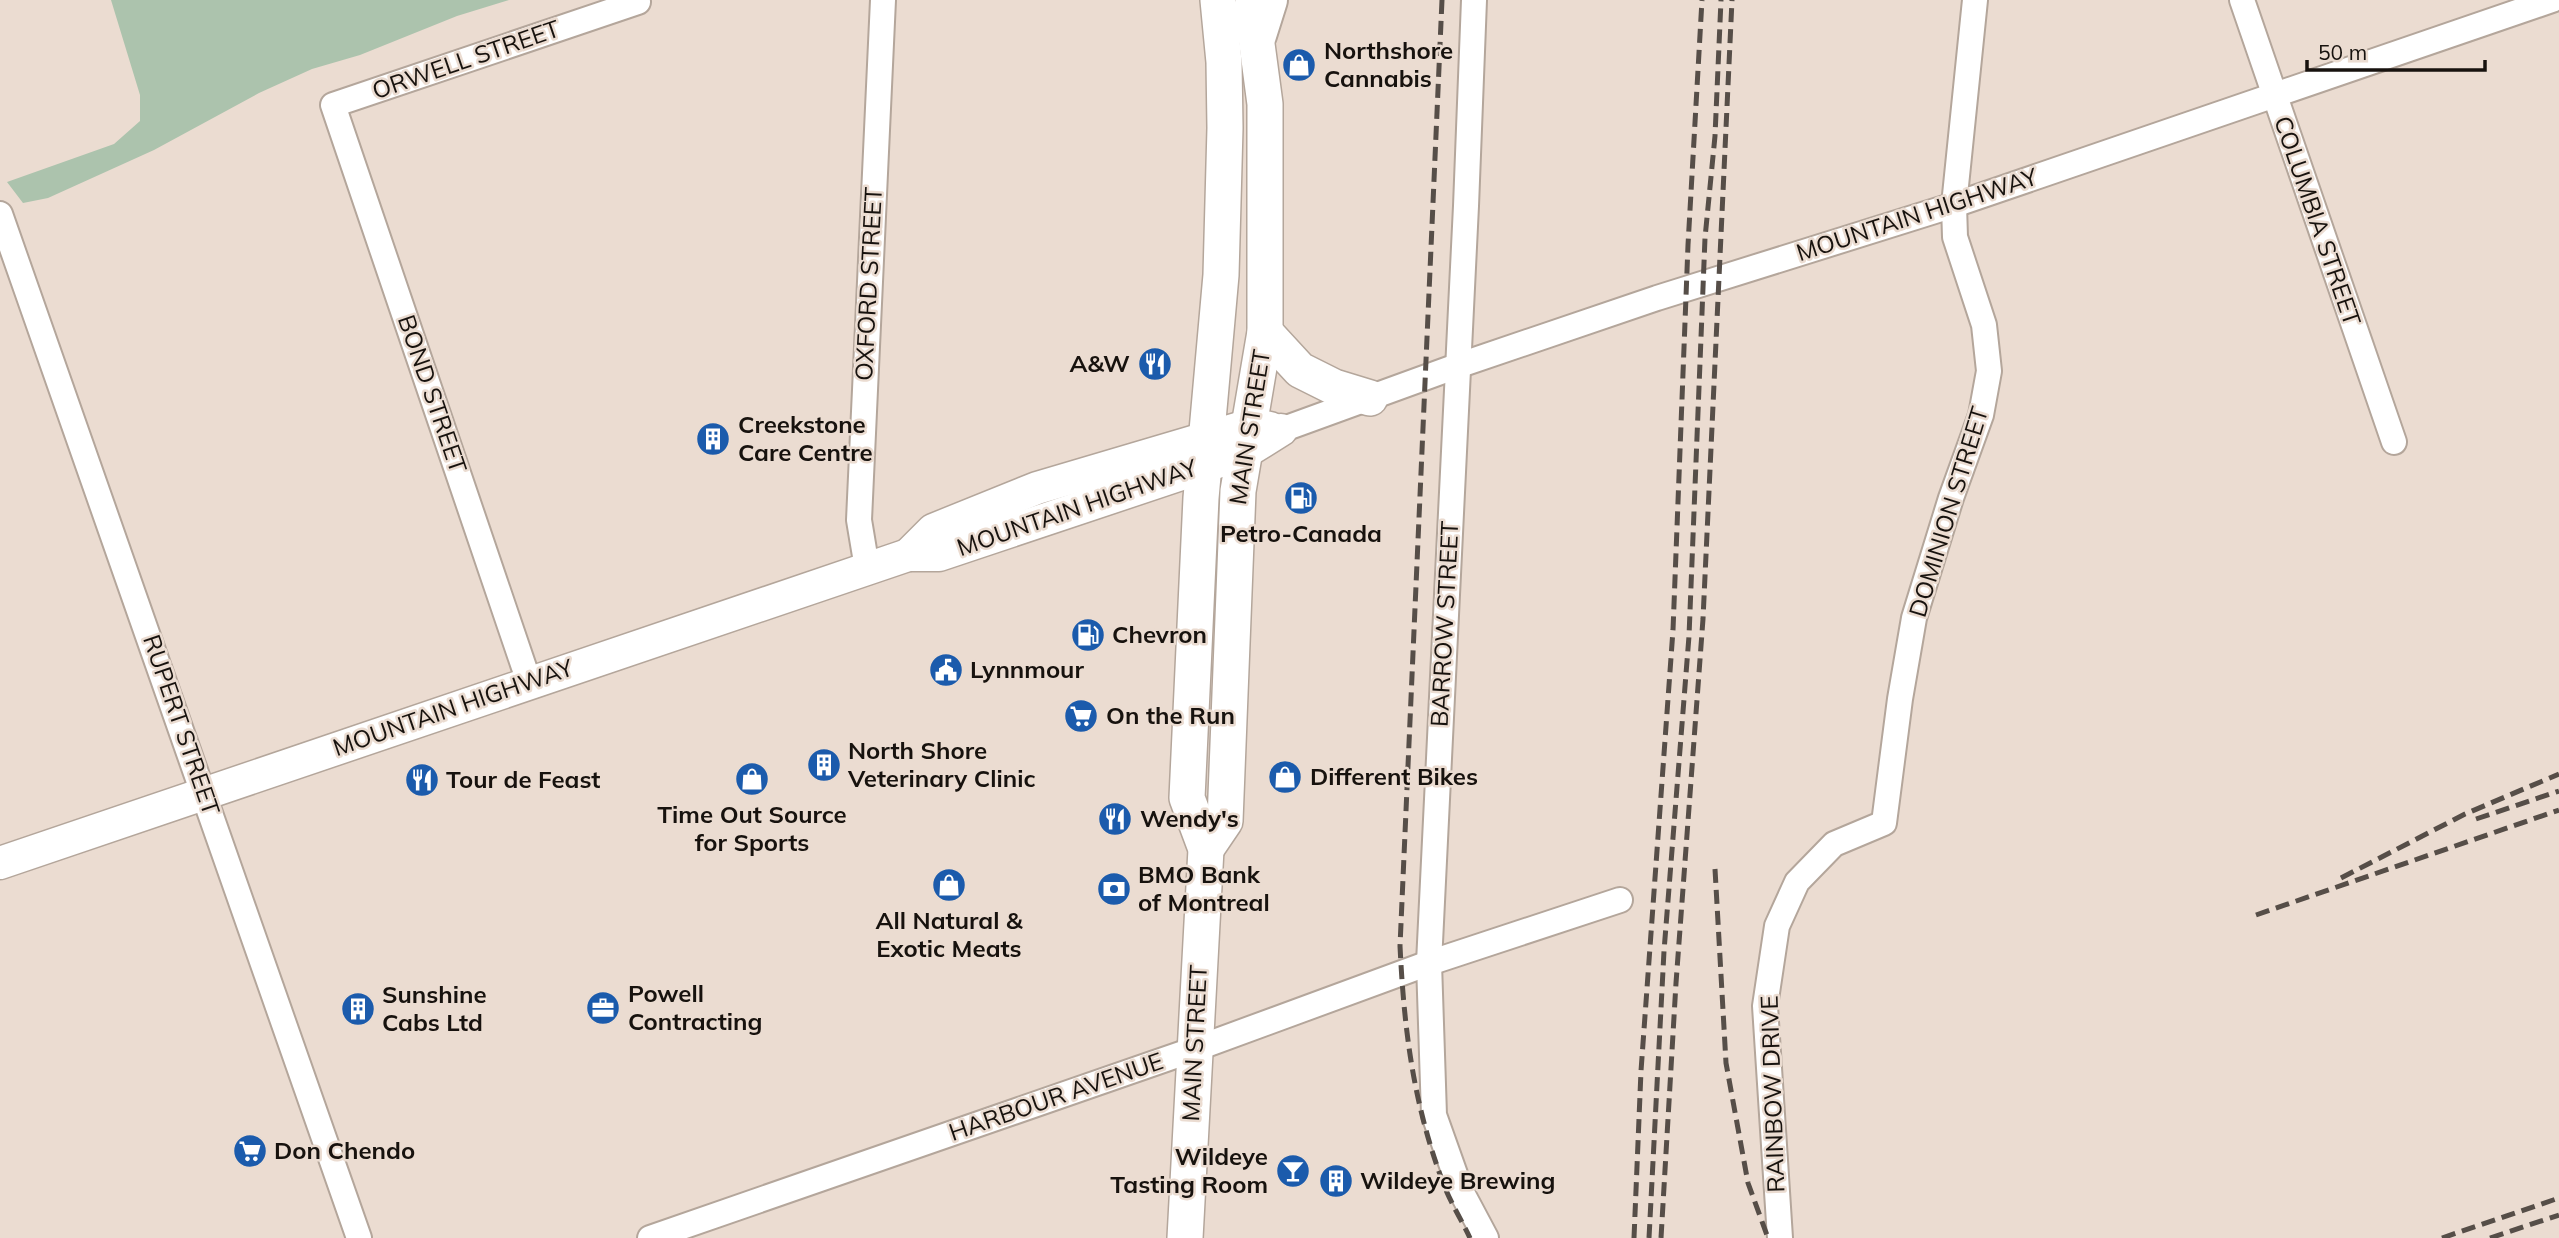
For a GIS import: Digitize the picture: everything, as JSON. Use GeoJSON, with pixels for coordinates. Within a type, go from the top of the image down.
{"type":"FeatureCollection","features":[{"type":"Feature","properties":{"kind":"main road","name":"MAIN STREET"},"geometry":{"type":"LineString","coordinates":[[1185,1238],[1206,849],[1187,798],[1205,452],[1221,275],[1224,202],[1224,62],[1218,0]]}},
{"type":"Feature","properties":{"kind":"main road","name":"MAIN STREET"},"geometry":{"type":"LineString","coordinates":[[1206,849],[1225,821],[1238,491],[1258,436],[1265,332],[1265,104],[1259,11]]}},
{"type":"Feature","properties":{"kind":"main road"},"geometry":{"type":"LineString","coordinates":[[1265,332],[1300,370],[1334,387],[1370,397]]}},
{"type":"Feature","properties":{"kind":"street","name":"OXFORD STREET"},"geometry":{"type":"LineString","coordinates":[[867,568],[859,520],[883,0]]}},
{"type":"Feature","properties":{"kind":"street","name":"BARROW STREET"},"geometry":{"type":"LineString","coordinates":[[1474,0],[1429,962],[1434,1115],[1461,1191],[1486,1238]]}},
{"type":"Feature","properties":{"kind":"street","name":"DOMINION STREET"},"geometry":{"type":"LineString","coordinates":[[1834,844],[1884,823],[1900,699],[1914,618],[1951,498],[1981,415],[1989,371],[1984,325],[1955,237],[1954,205],[1975,0]]}},
{"type":"Feature","properties":{"kind":"street","name":"COLUMBIA STREET"},"geometry":{"type":"LineString","coordinates":[[2242,0],[2394,442]]}},
{"type":"Feature","properties":{"kind":"street","name":"MOUNTAIN HIGHWAY"},"geometry":{"type":"LineString","coordinates":[[0,863],[908,555],[933,530],[1037,488],[1205,452],[1258,436],[1657,298],[1954,205],[2552,0]]}},
{"type":"Feature","properties":{"kind":"street","name":"ORWELL STREET"},"geometry":{"type":"LineString","coordinates":[[333,105],[638,2]]}},
{"type":"Feature","properties":{"kind":"street","name":"BOND STREET"},"geometry":{"type":"LineString","coordinates":[[333,105],[529,682]]}},
{"type":"Feature","properties":{"kind":"street","name":"RUPERT STREET"},"geometry":{"type":"LineString","coordinates":[[1,222],[205,792],[359,1238]]}},
{"type":"Feature","properties":{"kind":"street","name":"RAINBOW DRIVE"},"geometry":{"type":"LineString","coordinates":[[1780,1238],[1765,1006],[1777,926],[1797,882],[1834,844]]}},
{"type":"Feature","properties":{"kind":"street","name":"HARBOUR AVENUE"},"geometry":{"type":"LineString","coordinates":[[650,1238],[1195,1049],[1429,962],[1620,900]]}},
{"type":"Feature","properties":{"kind":"green space"},"geometry":{"type":"Polygon","coordinates":[[[111,0],[509,0],[457,16],[360,55],[312,69],[259,93],[154,150],[48,198],[23,203],[7,182],[114,144],[140,121],[140,95],[111,0]]]}},
{"type":"Feature","properties":{"kind":"railway"},"geometry":{"type":"LineString","coordinates":[[1442,0],[1400,946],[1407,1036],[1417,1093],[1432,1151],[1445,1187],[1470,1238]]}},
{"type":"Feature","properties":{"kind":"railway"},"geometry":{"type":"LineString","coordinates":[[1634,1238],[1641,1071],[1673,630],[1688,245],[1702,0]]}},
{"type":"Feature","properties":{"kind":"railway"},"geometry":{"type":"LineString","coordinates":[[1649,1238],[1664,951],[1689,636],[1705,238],[1715,136],[1721,0]]}},
{"type":"Feature","properties":{"kind":"railway"},"geometry":{"type":"LineString","coordinates":[[1661,1238],[1676,983],[1703,619],[1732,0]]}},
{"type":"Feature","properties":{"kind":"railway"},"geometry":{"type":"LineString","coordinates":[[2341,878],[2465,814],[2559,774]]}},
{"type":"Feature","properties":{"kind":"railway"},"geometry":{"type":"LineString","coordinates":[[2476,819],[2559,791]]}},
{"type":"Feature","properties":{"kind":"railway"},"geometry":{"type":"LineString","coordinates":[[2256,915],[2559,810]]}},
{"type":"Feature","properties":{"kind":"railway"},"geometry":{"type":"LineString","coordinates":[[1715,869],[1726,1063],[1748,1183],[1768,1238]]}},
{"type":"Feature","properties":{"kind":"railway"},"geometry":{"type":"LineString","coordinates":[[2442,1238],[2559,1198]]}},
{"type":"Feature","properties":{"kind":"railway"},"geometry":{"type":"LineString","coordinates":[[2490,1238],[2559,1215]]}},
{"type":"Feature","properties":{"kind":"place","name":"Northshore Cannabis"},"geometry":{"type":"Point","coordinates":[1299,65]}},
{"type":"Feature","properties":{"kind":"place","name":"A&W"},"geometry":{"type":"Point","coordinates":[1155,364]}},
{"type":"Feature","properties":{"kind":"place","name":"Creekstone Care Centre"},"geometry":{"type":"Point","coordinates":[713,439]}},
{"type":"Feature","properties":{"kind":"place","name":"Petro-Canada"},"geometry":{"type":"Point","coordinates":[1301,498]}},
{"type":"Feature","properties":{"kind":"place","name":"Chevron"},"geometry":{"type":"Point","coordinates":[1088,635]}},
{"type":"Feature","properties":{"kind":"place","name":"Lynnmour"},"geometry":{"type":"Point","coordinates":[946,670]}},
{"type":"Feature","properties":{"kind":"place","name":"On the Run"},"geometry":{"type":"Point","coordinates":[1081,716]}},
{"type":"Feature","properties":{"kind":"place","name":"North Shore Veterinary Clinic"},"geometry":{"type":"Point","coordinates":[824,765]}},
{"type":"Feature","properties":{"kind":"place","name":"Different Bikes"},"geometry":{"type":"Point","coordinates":[1285,777]}},
{"type":"Feature","properties":{"kind":"place","name":"Time Out Source for Sports"},"geometry":{"type":"Point","coordinates":[752,779]}},
{"type":"Feature","properties":{"kind":"place","name":"Tour de Feast"},"geometry":{"type":"Point","coordinates":[422,780]}},
{"type":"Feature","properties":{"kind":"place","name":"Wendy's"},"geometry":{"type":"Point","coordinates":[1115,819]}},
{"type":"Feature","properties":{"kind":"place","name":"All Natural & Exotic Meats"},"geometry":{"type":"Point","coordinates":[949,885]}},
{"type":"Feature","properties":{"kind":"place","name":"BMO Bank of Montreal"},"geometry":{"type":"Point","coordinates":[1114,889]}},
{"type":"Feature","properties":{"kind":"place","name":"Powell Contracting"},"geometry":{"type":"Point","coordinates":[603,1008]}},
{"type":"Feature","properties":{"kind":"place","name":"Sunshine Cabs Ltd"},"geometry":{"type":"Point","coordinates":[358,1009]}},
{"type":"Feature","properties":{"kind":"place","name":"Don Chendo"},"geometry":{"type":"Point","coordinates":[250,1151]}},
{"type":"Feature","properties":{"kind":"place","name":"Wildeye Tasting Room"},"geometry":{"type":"Point","coordinates":[1293,1171]}},
{"type":"Feature","properties":{"kind":"place","name":"Wildeye Brewing"},"geometry":{"type":"Point","coordinates":[1336,1181]}}]}
